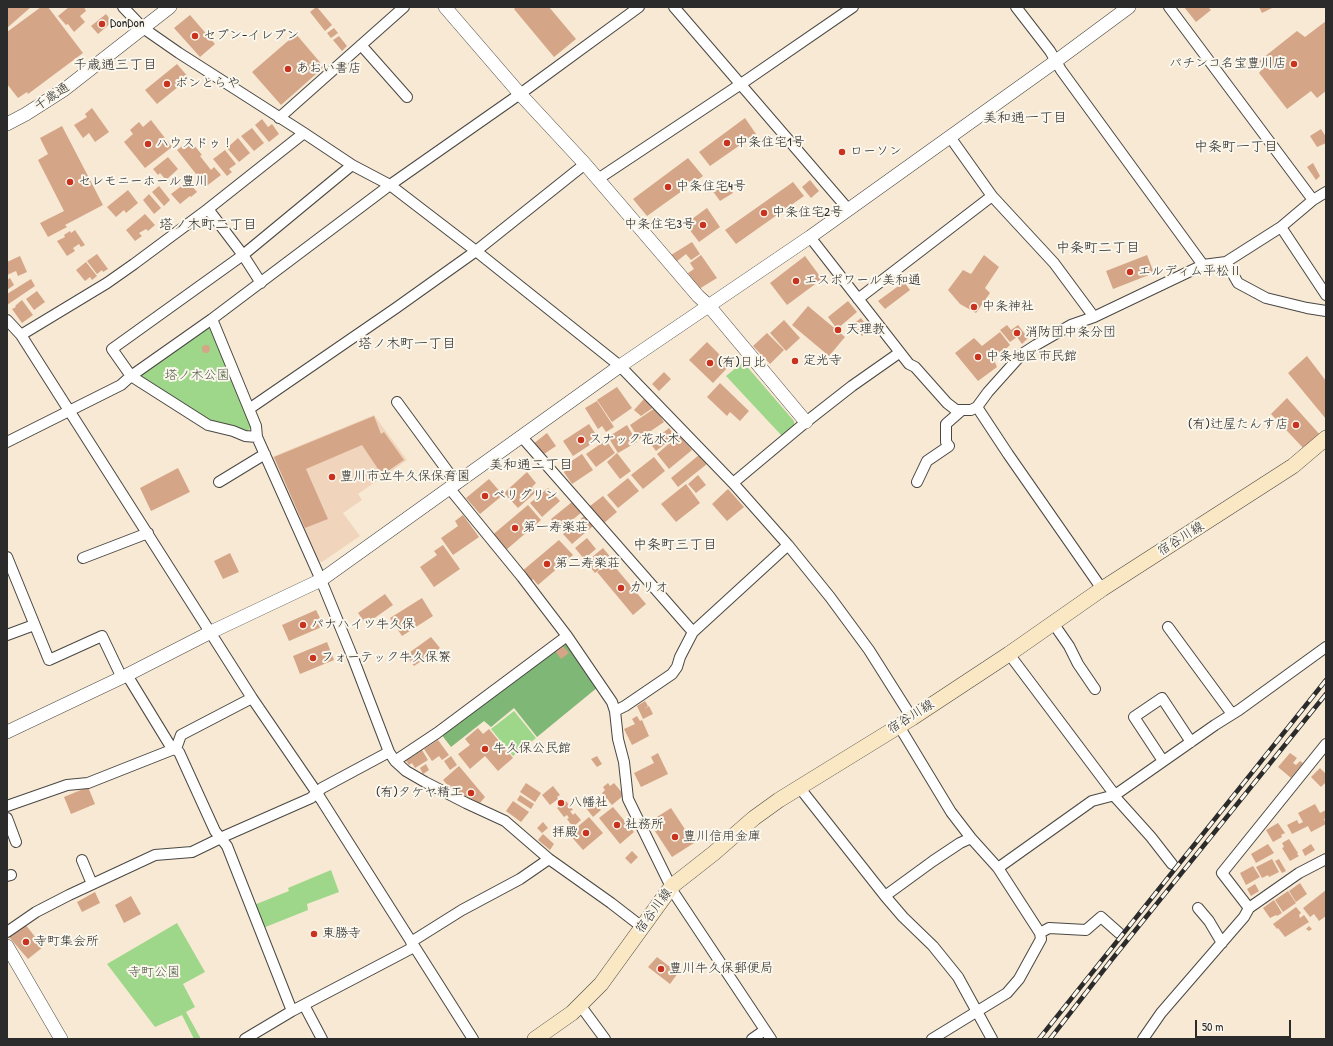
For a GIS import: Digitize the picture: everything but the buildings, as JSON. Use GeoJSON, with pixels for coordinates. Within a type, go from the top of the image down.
{"type":"FeatureCollection","features":[{"type":"Feature","properties":{"kind":"main road","name":"宿谷川線"},"geometry":{"type":"LineString","coordinates":[[535,1039],[572,1013],[601,984],[672,886],[714,853],[754,818],[799,787],[906,722],[1009,654],[1102,589],[1293,466],[1326,438]]}},
{"type":"Feature","properties":{"kind":"street"},"geometry":{"type":"LineString","coordinates":[[123,7],[143,28],[179,53],[352,165],[390,185],[476,251],[620,366],[733,483],[788,545],[830,597],[869,650],[951,812],[971,838],[998,868],[1040,933],[1041,939],[1019,979],[1007,993],[932,1039]]}},
{"type":"Feature","properties":{"kind":"street","name":"千歳通"},"geometry":{"type":"LineString","coordinates":[[7,124],[26,114],[65,89],[170,7]]}},
{"type":"Feature","properties":{"kind":"street"},"geometry":{"type":"LineString","coordinates":[[279,118],[404,7]]}},
{"type":"Feature","properties":{"kind":"street"},"geometry":{"type":"LineString","coordinates":[[446,7],[520,94],[598,179],[698,296],[709,306],[806,422]]}},
{"type":"Feature","properties":{"kind":"street"},"geometry":{"type":"LineString","coordinates":[[7,442],[121,385],[131,376],[212,319],[390,185],[520,94],[639,7]]}},
{"type":"Feature","properties":{"kind":"street"},"geometry":{"type":"LineString","coordinates":[[674,7],[848,209]]}},
{"type":"Feature","properties":{"kind":"street"},"geometry":{"type":"LineString","coordinates":[[598,179],[741,84],[853,7]]}},
{"type":"Feature","properties":{"kind":"street"},"geometry":{"type":"LineString","coordinates":[[1016,7],[1050,51],[1061,70],[1203,266]]}},
{"type":"Feature","properties":{"kind":"street"},"geometry":{"type":"LineString","coordinates":[[7,732],[124,677],[211,632],[321,580],[620,366],[810,237],[1129,7]]}},
{"type":"Feature","properties":{"kind":"street"},"geometry":{"type":"LineString","coordinates":[[1169,7],[1313,200]]}},
{"type":"Feature","properties":{"kind":"street"},"geometry":{"type":"LineString","coordinates":[[361,45],[407,97]]}},
{"type":"Feature","properties":{"kind":"street"},"geometry":{"type":"LineString","coordinates":[[21,335],[107,283],[208,209],[304,133]]}},
{"type":"Feature","properties":{"kind":"street"},"geometry":{"type":"LineString","coordinates":[[950,137],[992,196],[1054,263],[1094,317]]}},
{"type":"Feature","properties":{"kind":"street"},"geometry":{"type":"LineString","coordinates":[[249,410],[476,251],[584,164]]}},
{"type":"Feature","properties":{"kind":"street"},"geometry":{"type":"LineString","coordinates":[[257,438],[208,425],[131,376],[112,349],[242,255],[352,165]]}},
{"type":"Feature","properties":{"kind":"street"},"geometry":{"type":"LineString","coordinates":[[810,237],[909,364],[915,367],[947,403],[956,410],[971,410],[977,407],[988,392],[1022,354],[1071,325],[1094,317],[1203,266],[1226,262],[1280,227],[1313,200],[1326,192]]}},
{"type":"Feature","properties":{"kind":"street"},"geometry":{"type":"LineString","coordinates":[[858,299],[992,196]]}},
{"type":"Feature","properties":{"kind":"street"},"geometry":{"type":"LineString","coordinates":[[208,209],[242,255],[260,283]]}},
{"type":"Feature","properties":{"kind":"street"},"geometry":{"type":"LineString","coordinates":[[1280,227],[1326,294]]}},
{"type":"Feature","properties":{"kind":"street"},"geometry":{"type":"LineString","coordinates":[[1226,262],[1238,283],[1266,298],[1326,311]]}},
{"type":"Feature","properties":{"kind":"street"},"geometry":{"type":"LineString","coordinates":[[212,319],[256,426],[257,438],[321,580],[389,752],[395,761],[406,771],[425,782],[466,803],[505,820],[549,859],[642,927]]}},
{"type":"Feature","properties":{"kind":"street"},"geometry":{"type":"LineString","coordinates":[[7,320],[21,335],[252,698],[316,793],[473,1039]]}},
{"type":"Feature","properties":{"kind":"street"},"geometry":{"type":"LineString","coordinates":[[733,483],[806,422],[852,386],[899,353]]}},
{"type":"Feature","properties":{"kind":"street"},"geometry":{"type":"LineString","coordinates":[[397,402],[453,486],[567,636],[612,702],[616,711],[618,739],[624,762],[628,799],[672,886],[674,893],[771,1039]]}},
{"type":"Feature","properties":{"kind":"street"},"geometry":{"type":"LineString","coordinates":[[977,407],[1102,589]]}},
{"type":"Feature","properties":{"kind":"street"},"geometry":{"type":"LineString","coordinates":[[917,482],[927,462],[949,446],[946,442],[946,424],[962,410]]}},
{"type":"Feature","properties":{"kind":"street"},"geometry":{"type":"LineString","coordinates":[[521,436],[693,632]]}},
{"type":"Feature","properties":{"kind":"street"},"geometry":{"type":"LineString","coordinates":[[219,482],[265,454]]}},
{"type":"Feature","properties":{"kind":"street"},"geometry":{"type":"LineString","coordinates":[[83,558],[148,533]]}},
{"type":"Feature","properties":{"kind":"street"},"geometry":{"type":"LineString","coordinates":[[616,711],[672,674],[677,667],[680,657],[693,632],[788,545]]}},
{"type":"Feature","properties":{"kind":"street"},"geometry":{"type":"LineString","coordinates":[[8,560],[49,660],[102,636],[124,677],[171,747],[179,752],[215,831],[227,846],[292,1011]]}},
{"type":"Feature","properties":{"kind":"street"},"geometry":{"type":"LineString","coordinates":[[1053,624],[1069,646],[1078,664],[1095,689]]}},
{"type":"Feature","properties":{"kind":"street"},"geometry":{"type":"LineString","coordinates":[[7,635],[34,625]]}},
{"type":"Feature","properties":{"kind":"street"},"geometry":{"type":"LineString","coordinates":[[1168,627],[1232,714]]}},
{"type":"Feature","properties":{"kind":"street"},"geometry":{"type":"LineString","coordinates":[[395,761],[437,732],[567,636]]}},
{"type":"Feature","properties":{"kind":"street"},"geometry":{"type":"LineString","coordinates":[[998,868],[1092,801],[1115,795],[1326,647]]}},
{"type":"Feature","properties":{"kind":"street"},"geometry":{"type":"LineString","coordinates":[[1009,654],[1116,798],[1151,837],[1172,864]]}},
{"type":"Feature","properties":{"kind":"street"},"geometry":{"type":"LineString","coordinates":[[7,806],[66,785],[88,783],[174,749],[177,746],[181,735],[252,698]]}},
{"type":"Feature","properties":{"kind":"street"},"geometry":{"type":"LineString","coordinates":[[1163,761],[1134,717],[1162,698],[1191,742]]}},
{"type":"Feature","properties":{"kind":"street"},"geometry":{"type":"LineString","coordinates":[[1249,908],[1222,873],[1326,744]]}},
{"type":"Feature","properties":{"kind":"street"},"geometry":{"type":"LineString","coordinates":[[7,932],[36,912],[155,855],[192,852],[311,798],[322,788],[389,752]]}},
{"type":"Feature","properties":{"kind":"street"},"geometry":{"type":"LineString","coordinates":[[799,787],[885,896],[903,917],[933,946],[958,977],[992,1039]]}},
{"type":"Feature","properties":{"kind":"street"},"geometry":{"type":"LineString","coordinates":[[7,818],[16,842]]}},
{"type":"Feature","properties":{"kind":"street"},"geometry":{"type":"LineString","coordinates":[[885,896],[933,861],[960,843],[971,838]]}},
{"type":"Feature","properties":{"kind":"street"},"geometry":{"type":"LineString","coordinates":[[245,1039],[292,1011],[413,944],[462,910],[520,879],[549,859]]}},
{"type":"Feature","properties":{"kind":"street"},"geometry":{"type":"LineString","coordinates":[[1143,1039],[1161,1013],[1244,917],[1249,908],[1299,873],[1326,859]]}},
{"type":"Feature","properties":{"kind":"street"},"geometry":{"type":"LineString","coordinates":[[82,860],[92,884]]}},
{"type":"Feature","properties":{"kind":"street"},"geometry":{"type":"LineString","coordinates":[[1198,908],[1209,921],[1222,943]]}},
{"type":"Feature","properties":{"kind":"street"},"geometry":{"type":"LineString","coordinates":[[1040,933],[1050,928],[1086,930],[1101,917],[1119,933]]}},
{"type":"Feature","properties":{"kind":"street"},"geometry":{"type":"LineString","coordinates":[[7,946],[61,1039]]}},
{"type":"Feature","properties":{"kind":"street"},"geometry":{"type":"LineString","coordinates":[[304,1005],[322,1039]]}},
{"type":"Feature","properties":{"kind":"street"},"geometry":{"type":"LineString","coordinates":[[580,1005],[605,1039]]}},
{"type":"Feature","properties":{"kind":"street"},"geometry":{"type":"LineString","coordinates":[[752,1039],[765,1030]]}},
{"type":"Feature","properties":{"kind":"shaded area","name":"豊川市立牛久保保育園"},"geometry":{"type":"Polygon","coordinates":[[[374,415],[407,460],[358,494],[362,500],[343,513],[360,536],[322,562],[318,561],[272,457],[374,415]]]}},
{"type":"Feature","properties":{"kind":"green space","name":"塔ノ木公園"},"geometry":{"type":"Polygon","coordinates":[[[207,328],[212,330],[252,427],[245,433],[212,423],[141,379],[141,375],[207,328]]]}},
{"type":"Feature","properties":{"kind":"green space"},"geometry":{"type":"Polygon","coordinates":[[[743,362],[794,421],[794,426],[782,436],[726,376],[743,362]]]}},
{"type":"Feature","properties":{"kind":"green space"},"geometry":{"type":"Polygon","coordinates":[[[560,644],[569,644],[598,687],[537,737],[514,708],[491,727],[484,721],[451,747],[441,734],[560,644]]]}},
{"type":"Feature","properties":{"kind":"green space"},"geometry":{"type":"Polygon","coordinates":[[[514,711],[536,738],[513,756],[491,729],[514,711]]]}},
{"type":"Feature","properties":{"kind":"green space"},"geometry":{"type":"Polygon","coordinates":[[[331,870],[339,892],[307,904],[308,910],[263,928],[254,905],[289,891],[288,888],[331,870]]]}},
{"type":"Feature","properties":{"kind":"green space","name":"寺町公園"},"geometry":{"type":"Polygon","coordinates":[[[177,923],[205,972],[183,984],[195,1007],[186,1012],[201,1039],[194,1039],[182,1015],[155,1027],[107,964],[177,923]]]}},
{"type":"Feature","properties":{"kind":"railway"},"geometry":{"type":"LineString","coordinates":[[1039,1039],[1326,680]]}},
{"type":"Feature","properties":{"kind":"railway"},"geometry":{"type":"LineString","coordinates":[[1050,1039],[1113,958],[1326,694]]}},
{"type":"Feature","properties":{"kind":"place","name":"DonDon"},"geometry":{"type":"Point","coordinates":[102,24]}},
{"type":"Feature","properties":{"kind":"place","name":"セブン-イレブン"},"geometry":{"type":"Point","coordinates":[195,36]}},
{"type":"Feature","properties":{"kind":"place","name":"パチンコ名宝豊川店"},"geometry":{"type":"Point","coordinates":[1294,64]}},
{"type":"Feature","properties":{"kind":"place","name":"あおい書店"},"geometry":{"type":"Point","coordinates":[288,69]}},
{"type":"Feature","properties":{"kind":"place","name":"ボンとらや"},"geometry":{"type":"Point","coordinates":[167,84]}},
{"type":"Feature","properties":{"kind":"place","name":"中条住宅1号"},"geometry":{"type":"Point","coordinates":[727,143]}},
{"type":"Feature","properties":{"kind":"place","name":"ハウスドゥ！"},"geometry":{"type":"Point","coordinates":[148,144]}},
{"type":"Feature","properties":{"kind":"place","name":"ローソン"},"geometry":{"type":"Point","coordinates":[842,152]}},
{"type":"Feature","properties":{"kind":"place","name":"セレモニーホール豊川"},"geometry":{"type":"Point","coordinates":[70,182]}},
{"type":"Feature","properties":{"kind":"place","name":"中条住宅4号"},"geometry":{"type":"Point","coordinates":[668,187]}},
{"type":"Feature","properties":{"kind":"place","name":"中条住宅2号"},"geometry":{"type":"Point","coordinates":[764,213]}},
{"type":"Feature","properties":{"kind":"place","name":"中条住宅3号"},"geometry":{"type":"Point","coordinates":[703,225]}},
{"type":"Feature","properties":{"kind":"place","name":"エルディム平松Ⅱ"},"geometry":{"type":"Point","coordinates":[1130,272]}},
{"type":"Feature","properties":{"kind":"place","name":"エスポワール美和通"},"geometry":{"type":"Point","coordinates":[796,281]}},
{"type":"Feature","properties":{"kind":"place","name":"中条神社"},"geometry":{"type":"Point","coordinates":[974,307]}},
{"type":"Feature","properties":{"kind":"place","name":"天理教"},"geometry":{"type":"Point","coordinates":[838,330]}},
{"type":"Feature","properties":{"kind":"place","name":"消防団中条分団"},"geometry":{"type":"Point","coordinates":[1017,333]}},
{"type":"Feature","properties":{"kind":"place","name":"中条地区市民館"},"geometry":{"type":"Point","coordinates":[978,357]}},
{"type":"Feature","properties":{"kind":"place","name":"定光寺"},"geometry":{"type":"Point","coordinates":[795,361]}},
{"type":"Feature","properties":{"kind":"place","name":"(有)日比"},"geometry":{"type":"Point","coordinates":[710,363]}},
{"type":"Feature","properties":{"kind":"place","name":"(有)辻屋たんす店"},"geometry":{"type":"Point","coordinates":[1296,425]}},
{"type":"Feature","properties":{"kind":"place","name":"スナック花水木"},"geometry":{"type":"Point","coordinates":[581,440]}},
{"type":"Feature","properties":{"kind":"place","name":"豊川市立牛久保保育園"},"geometry":{"type":"Point","coordinates":[332,477]}},
{"type":"Feature","properties":{"kind":"place","name":"ペリグリン"},"geometry":{"type":"Point","coordinates":[485,496]}},
{"type":"Feature","properties":{"kind":"place","name":"第一寿楽荘"},"geometry":{"type":"Point","coordinates":[515,528]}},
{"type":"Feature","properties":{"kind":"place","name":"第二寿楽荘"},"geometry":{"type":"Point","coordinates":[547,564]}},
{"type":"Feature","properties":{"kind":"place","name":"カリオ"},"geometry":{"type":"Point","coordinates":[621,588]}},
{"type":"Feature","properties":{"kind":"place","name":"パナハイツ牛久保"},"geometry":{"type":"Point","coordinates":[303,625]}},
{"type":"Feature","properties":{"kind":"place","name":"フォーテック牛久保寮"},"geometry":{"type":"Point","coordinates":[313,658]}},
{"type":"Feature","properties":{"kind":"place","name":"牛久保公民館"},"geometry":{"type":"Point","coordinates":[485,749]}},
{"type":"Feature","properties":{"kind":"place","name":"(有)タケヤ精工"},"geometry":{"type":"Point","coordinates":[471,793]}},
{"type":"Feature","properties":{"kind":"place","name":"八幡社"},"geometry":{"type":"Point","coordinates":[561,803]}},
{"type":"Feature","properties":{"kind":"place","name":"社務所"},"geometry":{"type":"Point","coordinates":[617,825]}},
{"type":"Feature","properties":{"kind":"place","name":"拝殿"},"geometry":{"type":"Point","coordinates":[586,833]}},
{"type":"Feature","properties":{"kind":"place","name":"豊川信用金庫"},"geometry":{"type":"Point","coordinates":[675,837]}},
{"type":"Feature","properties":{"kind":"place","name":"東勝寺"},"geometry":{"type":"Point","coordinates":[314,934]}},
{"type":"Feature","properties":{"kind":"place","name":"寺町集会所"},"geometry":{"type":"Point","coordinates":[26,942]}},
{"type":"Feature","properties":{"kind":"place","name":"豊川牛久保郵便局"},"geometry":{"type":"Point","coordinates":[661,969]}},
{"type":"Feature","properties":{"kind":"district","name":"千歳通三丁目"},"geometry":{"type":"Point","coordinates":[115,65]}},
{"type":"Feature","properties":{"kind":"district","name":"美和通一丁目"},"geometry":{"type":"Point","coordinates":[1025,118]}},
{"type":"Feature","properties":{"kind":"district","name":"中条町一丁目"},"geometry":{"type":"Point","coordinates":[1236,147]}},
{"type":"Feature","properties":{"kind":"district","name":"塔ノ木町二丁目"},"geometry":{"type":"Point","coordinates":[208,225]}},
{"type":"Feature","properties":{"kind":"district","name":"中条町二丁目"},"geometry":{"type":"Point","coordinates":[1098,248]}},
{"type":"Feature","properties":{"kind":"district","name":"塔ノ木町一丁目"},"geometry":{"type":"Point","coordinates":[407,344]}},
{"type":"Feature","properties":{"kind":"district","name":"美和通二丁目"},"geometry":{"type":"Point","coordinates":[531,465]}},
{"type":"Feature","properties":{"kind":"district","name":"中条町三丁目"},"geometry":{"type":"Point","coordinates":[675,545]}}]}
